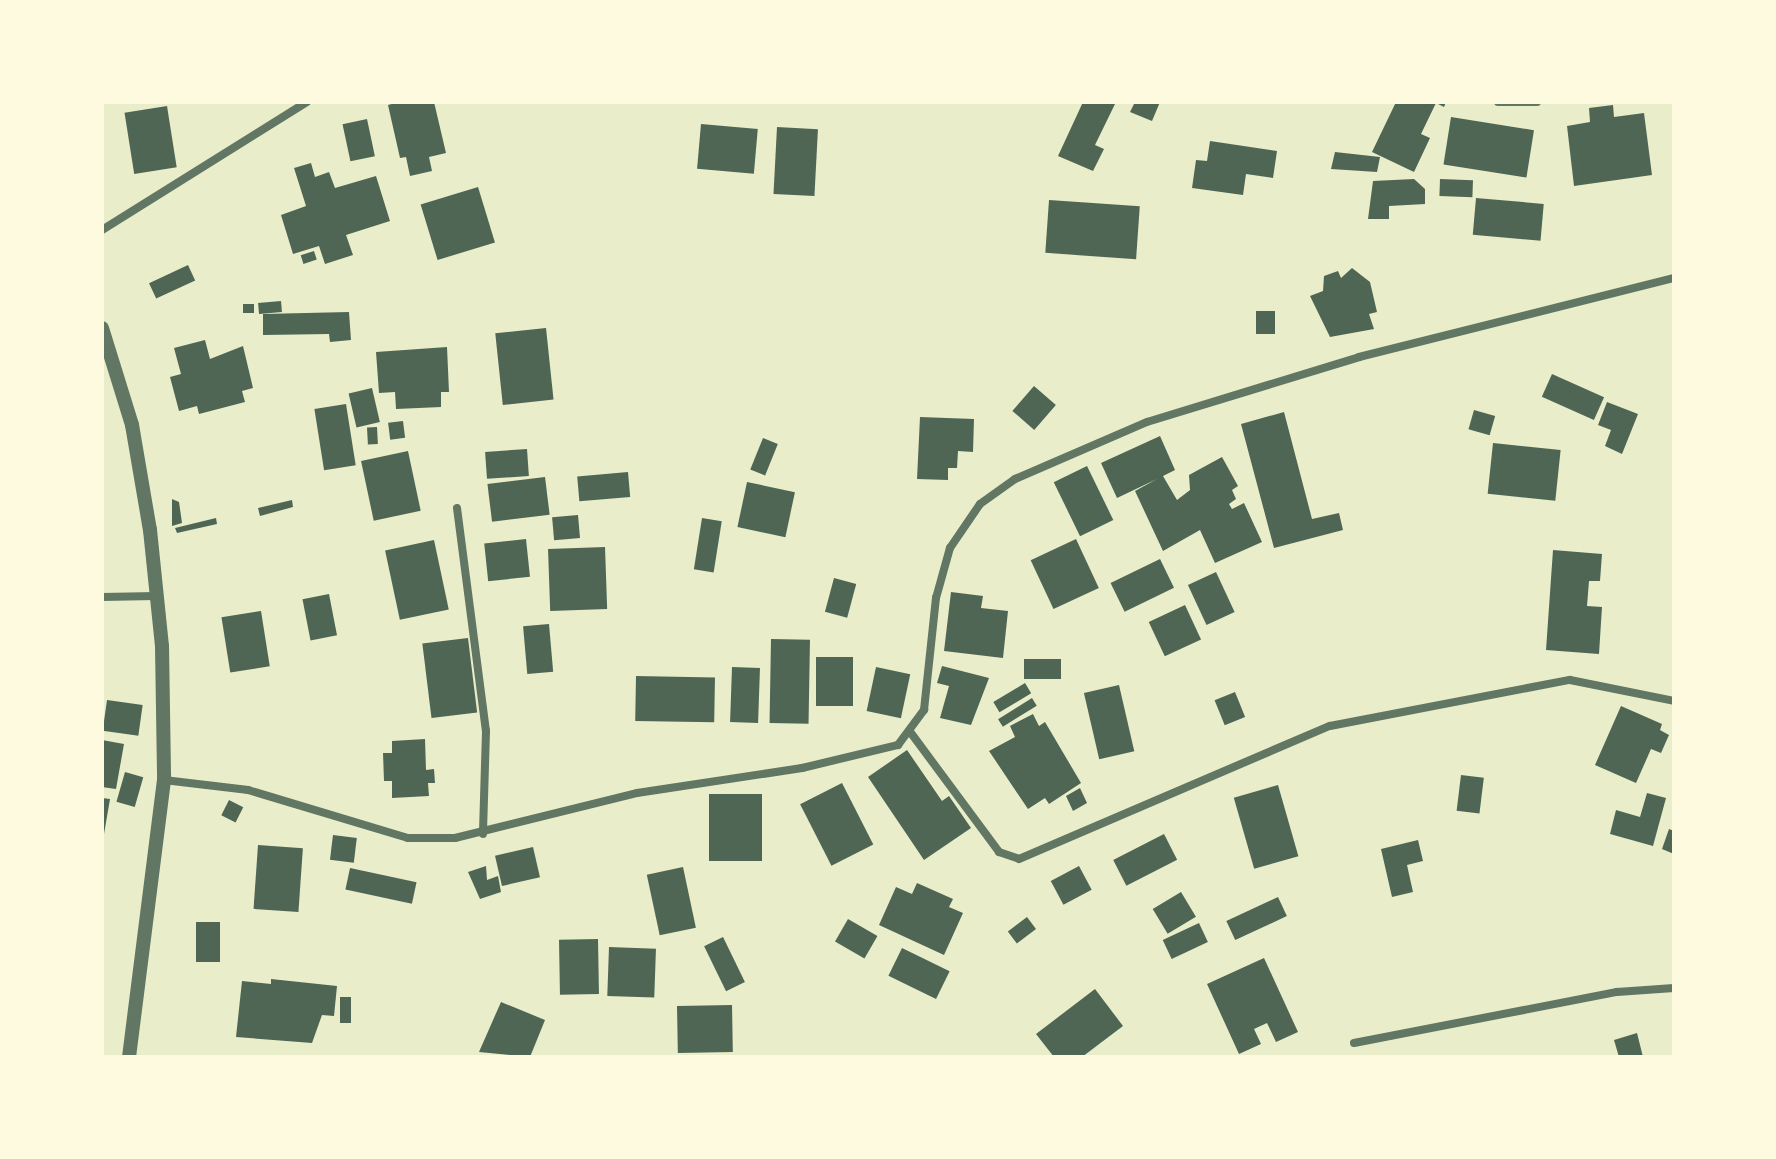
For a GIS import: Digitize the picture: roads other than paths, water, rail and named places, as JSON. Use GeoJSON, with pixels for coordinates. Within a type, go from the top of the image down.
{"type":"FeatureCollection","features":[{"type":"Feature","properties":{"kind":"street"},"geometry":{"type":"LineString","coordinates":[[102,230],[307,102]]}},
{"type":"Feature","properties":{"kind":"street"},"geometry":{"type":"LineString","coordinates":[[1498,102],[1537,102]]}},
{"type":"Feature","properties":{"kind":"street"},"geometry":{"type":"LineString","coordinates":[[164,780],[248,790],[408,838],[483,834],[637,793],[802,768],[898,745],[911,733],[924,710],[936,598],[950,548],[980,504],[1015,479],[1192,408],[1359,357],[1674,278]]}},
{"type":"Feature","properties":{"kind":"street"},"geometry":{"type":"LineString","coordinates":[[102,328],[132,425],[156,596],[164,780],[129,1057]]}},
{"type":"Feature","properties":{"kind":"street"},"geometry":{"type":"LineString","coordinates":[[457,508],[486,731],[483,834]]}},
{"type":"Feature","properties":{"kind":"street"},"geometry":{"type":"LineString","coordinates":[[102,597],[156,596]]}},
{"type":"Feature","properties":{"kind":"street"},"geometry":{"type":"LineString","coordinates":[[911,733],[999,852],[1019,859],[1330,726],[1570,680],[1674,701]]}},
{"type":"Feature","properties":{"kind":"street"},"geometry":{"type":"LineString","coordinates":[[1354,1043],[1617,992],[1674,988]]}}]}
